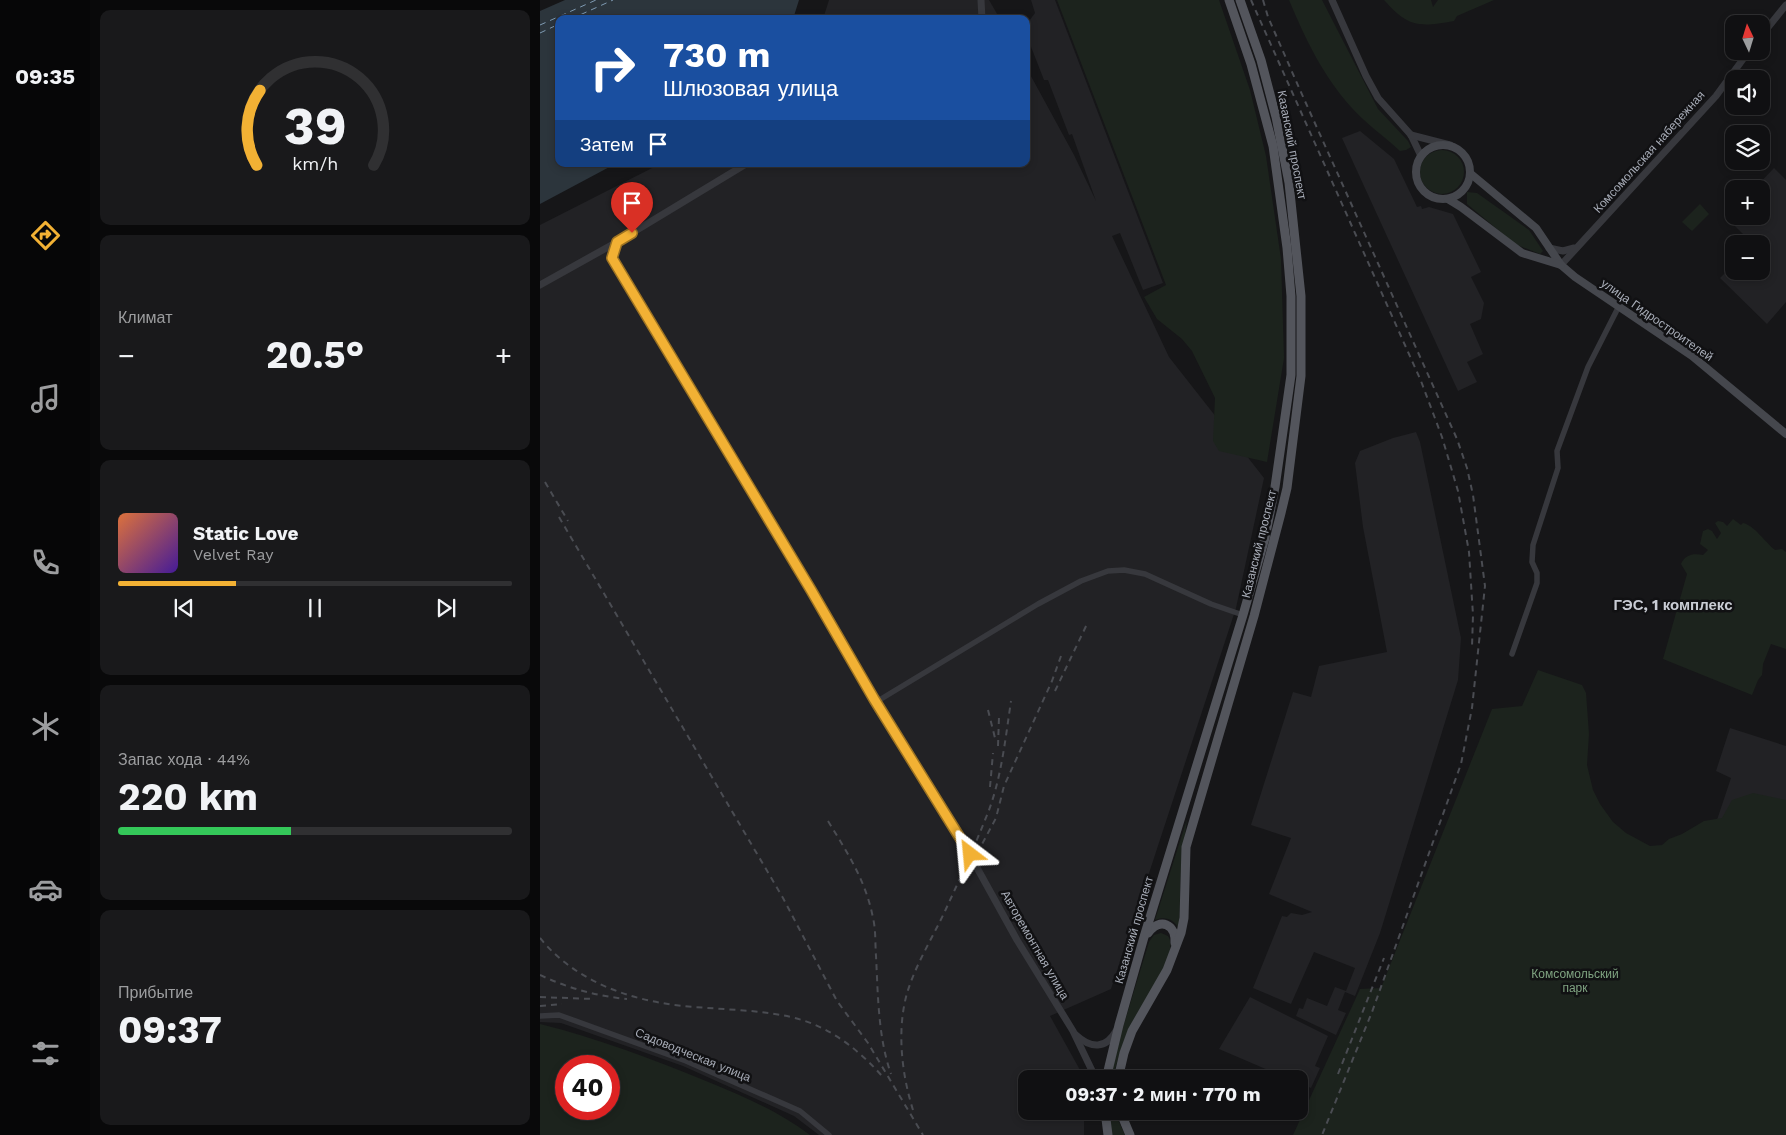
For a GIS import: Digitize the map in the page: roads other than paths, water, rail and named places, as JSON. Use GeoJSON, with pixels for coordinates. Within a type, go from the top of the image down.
{"type":"FeatureCollection","features":[{"type":"Feature","properties":{"kind":"main road","name":"Казанский проспект"},"geometry":{"type":"LineString","coordinates":[[1108,1070],[1144,937],[1243,615],[1271,512],[1291,375],[1291,296],[1276,165],[1267,119],[1229,0]]}},
{"type":"Feature","properties":{"kind":"main road","name":"Казанский проспект"},"geometry":{"type":"LineString","coordinates":[[1120,1070],[1132,1031],[1167,970],[1184,918],[1186,847],[1282,513],[1301,376],[1300,286],[1290,192],[1280,136],[1261,60],[1240,0]]}},
{"type":"Feature","properties":{"kind":"main road"},"geometry":{"type":"LineString","coordinates":[[1448,200],[1465,189],[1471,174],[1469,161],[1464,154],[1450,145],[1441,144],[1432,146],[1421,156],[1416,171],[1420,187],[1432,197],[1448,200],[1461,207],[1522,253],[1560,265]]}},
{"type":"Feature","properties":{"kind":"main road"},"geometry":{"type":"LineString","coordinates":[[1471,174],[1536,228],[1560,265]]}},
{"type":"Feature","properties":{"kind":"main road","name":"улица Гидростроителей"},"geometry":{"type":"LineString","coordinates":[[1560,265],[1692,356],[1786,434]]}},
{"type":"Feature","properties":{"kind":"main road"},"geometry":{"type":"LineString","coordinates":[[1271,512],[1272,519],[1276,520],[1282,513]]}},
{"type":"Feature","properties":{"kind":"main road"},"geometry":{"type":"LineString","coordinates":[[1264,538],[1272,533],[1275,540]]}},
{"type":"Feature","properties":{"kind":"main road"},"geometry":{"type":"LineString","coordinates":[[1144,937],[1152,927],[1158,924],[1166,924],[1172,929],[1175,936],[1174,951]]}},
{"type":"Feature","properties":{"kind":"main road"},"geometry":{"type":"LineString","coordinates":[[1106,1120],[1108,1135]]}},
{"type":"Feature","properties":{"kind":"main road"},"geometry":{"type":"LineString","coordinates":[[1124,1120],[1130,1135]]}},
{"type":"Feature","properties":{"kind":"street"},"geometry":{"type":"LineString","coordinates":[[981,0],[982,15]]}},
{"type":"Feature","properties":{"kind":"street"},"geometry":{"type":"LineString","coordinates":[[1332,0],[1366,76],[1378,98],[1411,135],[1421,156]]}},
{"type":"Feature","properties":{"kind":"street"},"geometry":{"type":"LineString","coordinates":[[1770,25],[1786,5]]}},
{"type":"Feature","properties":{"kind":"street","name":"Комсомольская набережная"},"geometry":{"type":"LineString","coordinates":[[1560,265],[1716,96],[1742,60]]}},
{"type":"Feature","properties":{"kind":"street"},"geometry":{"type":"LineString","coordinates":[[1411,135],[1450,145]]}},
{"type":"Feature","properties":{"kind":"street"},"geometry":{"type":"LineString","coordinates":[[540,285],[617,242],[741,167]]}},
{"type":"Feature","properties":{"kind":"street"},"geometry":{"type":"LineString","coordinates":[[593,255],[603,254],[612,258],[617,242]]}},
{"type":"Feature","properties":{"kind":"street"},"geometry":{"type":"LineString","coordinates":[[1549,248],[1562,252],[1577,247]]}},
{"type":"Feature","properties":{"kind":"street","name":"Авторемонтная улица"},"geometry":{"type":"LineString","coordinates":[[612,258],[876,702],[955,828],[1017,940],[1072,1031],[1092,1070]]}},
{"type":"Feature","properties":{"kind":"street"},"geometry":{"type":"LineString","coordinates":[[1512,654],[1537,583],[1537,573],[1532,562],[1533,545],[1558,468],[1557,451],[1588,367],[1619,306]]}},
{"type":"Feature","properties":{"kind":"street"},"geometry":{"type":"LineString","coordinates":[[876,702],[1038,604],[1081,581],[1108,571],[1124,570],[1145,574],[1211,604],[1243,615]]}},
{"type":"Feature","properties":{"kind":"street","name":"Садоводческая улица"},"geometry":{"type":"LineString","coordinates":[[540,1016],[559,1016],[686,1061],[800,1111],[829,1135]]}},
{"type":"Feature","properties":{"kind":"street"},"geometry":{"type":"LineString","coordinates":[[1072,1031],[1082,1040],[1097,1045],[1112,1038],[1119,1025]]}},
{"type":"Feature","properties":{"kind":"railway"},"geometry":{"type":"LineString","coordinates":[[1251,0],[1421,381],[1442,437],[1458,491],[1469,552],[1473,615],[1472,647]]}},
{"type":"Feature","properties":{"kind":"railway"},"geometry":{"type":"LineString","coordinates":[[1263,0],[1268,17],[1300,90],[1457,439],[1467,468],[1473,495],[1485,586],[1472,708],[1461,764],[1372,1012],[1322,1135]]}},
{"type":"Feature","properties":{"kind":"railway"},"geometry":{"type":"LineString","coordinates":[[545,482],[568,521]]}},
{"type":"Feature","properties":{"kind":"railway"},"geometry":{"type":"LineString","coordinates":[[559,517],[783,898],[837,1001],[868,1043],[923,1135]]}},
{"type":"Feature","properties":{"kind":"railway"},"geometry":{"type":"LineString","coordinates":[[1055,691],[1088,622]]}},
{"type":"Feature","properties":{"kind":"railway"},"geometry":{"type":"LineString","coordinates":[[972,863],[996,818],[1004,786],[1052,681],[1061,656]]}},
{"type":"Feature","properties":{"kind":"railway"},"geometry":{"type":"LineString","coordinates":[[913,1110],[906,1083],[901,1039],[906,997],[918,964],[940,922],[976,843],[990,806],[1002,762],[1011,701]]}},
{"type":"Feature","properties":{"kind":"railway"},"geometry":{"type":"LineString","coordinates":[[988,710],[995,738]]}},
{"type":"Feature","properties":{"kind":"railway"},"geometry":{"type":"LineString","coordinates":[[998,746],[999,717]]}},
{"type":"Feature","properties":{"kind":"railway"},"geometry":{"type":"LineString","coordinates":[[990,787],[993,753]]}},
{"type":"Feature","properties":{"kind":"railway"},"geometry":{"type":"LineString","coordinates":[[828,821],[855,867],[870,904],[875,927],[881,1031],[891,1074]]}},
{"type":"Feature","properties":{"kind":"railway"},"geometry":{"type":"LineString","coordinates":[[540,938],[565,963],[579,973],[627,995],[662,1003],[771,1013],[813,1024],[848,1044],[882,1076]]}},
{"type":"Feature","properties":{"kind":"railway"},"geometry":{"type":"LineString","coordinates":[[1338,1074],[1384,958]]}},
{"type":"Feature","properties":{"kind":"railway"},"geometry":{"type":"LineString","coordinates":[[540,975],[582,991],[627,999]]}},
{"type":"Feature","properties":{"kind":"railway"},"geometry":{"type":"LineString","coordinates":[[540,997],[594,999]]}},
{"type":"Feature","properties":{"kind":"railway"},"geometry":{"type":"LineString","coordinates":[[540,1006],[562,1004]]}},
{"type":"Feature","properties":{"kind":"district","name":"ГЭС, 1 комплекс"},"geometry":{"type":"Point","coordinates":[1673,605]}},
{"type":"Feature","properties":{"kind":"park label","name":"Комсомольский парк"},"geometry":{"type":"Point","coordinates":[1575,981]}}]}
